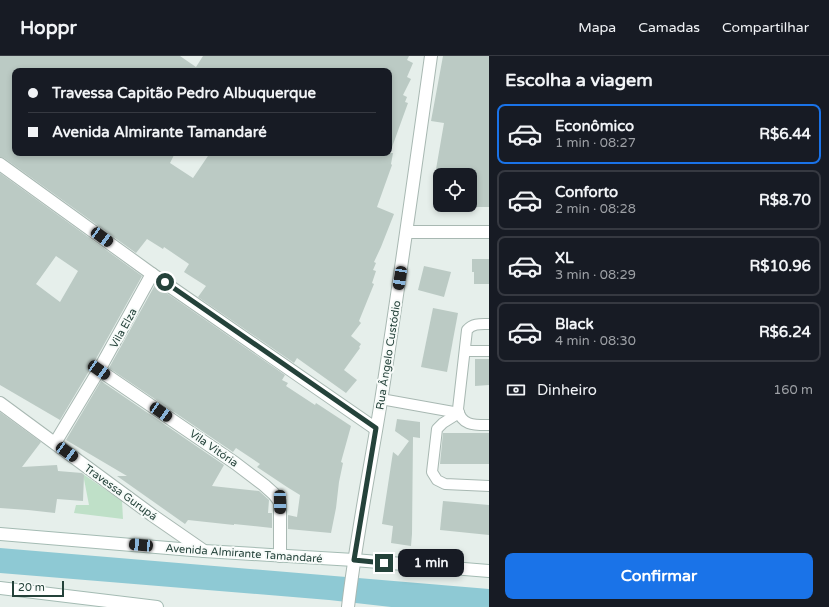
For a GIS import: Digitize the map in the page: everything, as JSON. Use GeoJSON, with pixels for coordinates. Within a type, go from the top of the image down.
{"type":"FeatureCollection","features":[{"type":"Feature","properties":{"kind":"street","name":"Rua Ângelo Custódio"},"geometry":{"type":"LineString","coordinates":[[348,607],[353,566],[407,232],[431,56]]}},
{"type":"Feature","properties":{"kind":"street"},"geometry":{"type":"LineString","coordinates":[[0,164],[152,274],[376,428]]}},
{"type":"Feature","properties":{"kind":"street"},"geometry":{"type":"LineString","coordinates":[[407,232],[489,232]]}},
{"type":"Feature","properties":{"kind":"street","name":"Vila Elza"},"geometry":{"type":"LineString","coordinates":[[55,443],[99,370],[152,274]]}},
{"type":"Feature","properties":{"kind":"street","name":"Vila Vitória"},"geometry":{"type":"LineString","coordinates":[[99,370],[235,463],[274,494],[280,502],[280,556]]}},
{"type":"Feature","properties":{"kind":"street","name":"Travessa Gurupá"},"geometry":{"type":"LineString","coordinates":[[0,403],[152,515],[204,551]]}},
{"type":"Feature","properties":{"kind":"street","name":"Avenida Almirante Tamandaré"},"geometry":{"type":"LineString","coordinates":[[0,534],[280,556],[353,566],[489,571]]}},
{"type":"Feature","properties":{"kind":"street"},"geometry":{"type":"LineString","coordinates":[[0,588],[157,607]]}},
{"type":"Feature","properties":{"kind":"lane"},"geometry":{"type":"LineString","coordinates":[[489,324],[476,324],[469,327],[467,330],[458,409],[459,413],[466,422],[474,425],[489,425]]}},
{"type":"Feature","properties":{"kind":"lane"},"geometry":{"type":"LineString","coordinates":[[464,351],[489,351]]}},
{"type":"Feature","properties":{"kind":"lane"},"geometry":{"type":"LineString","coordinates":[[381,399],[459,413]]}},
{"type":"Feature","properties":{"kind":"lane"},"geometry":{"type":"LineString","coordinates":[[459,413],[443,423],[437,429],[432,472],[437,480],[445,484],[489,486]]}},
{"type":"Feature","properties":{"kind":"green space"},"geometry":{"type":"Polygon","coordinates":[[[83,474],[122,501],[123,519],[74,513],[76,505],[89,505],[83,474]]]}},
{"type":"Feature","properties":{"kind":"water"},"geometry":{"type":"Polygon","coordinates":[[[0,548],[489,589],[489,607],[391,607],[329,600],[0,573],[0,548]]]}},
{"type":"Feature","properties":{"kind":"building"},"geometry":{"type":"Polygon","coordinates":[[[0,56],[180,56],[196,67],[203,56],[409,56],[407,60],[413,63],[407,77],[411,79],[403,95],[407,97],[405,102],[408,103],[392,147],[392,68],[12,68],[12,156],[174,156],[170,163],[193,178],[208,156],[392,156],[393,153],[392,165],[377,207],[394,214],[374,262],[376,263],[373,270],[376,271],[372,283],[374,284],[359,321],[361,323],[351,336],[361,344],[359,347],[360,348],[344,370],[357,380],[346,393],[297,358],[294,363],[198,297],[206,286],[184,272],[189,264],[164,247],[163,249],[147,239],[136,253],[4,158],[0,157],[0,56]]]}},
{"type":"Feature","properties":{"kind":"building"},"geometry":{"type":"Polygon","coordinates":[[[443,56],[489,56],[489,207],[477,207],[477,168],[436,168],[444,123],[431,121],[443,56]]]}},
{"type":"Feature","properties":{"kind":"building"},"geometry":{"type":"Polygon","coordinates":[[[0,173],[142,276],[60,420],[0,385],[0,173]],[[56,256],[36,284],[60,302],[78,271],[56,256]]]}},
{"type":"Feature","properties":{"kind":"building"},"geometry":{"type":"Polygon","coordinates":[[[472,259],[489,259],[489,284],[474,284],[472,259]]]}},
{"type":"Feature","properties":{"kind":"building"},"geometry":{"type":"Polygon","coordinates":[[[424,266],[451,272],[444,297],[418,290],[424,266]]]}},
{"type":"Feature","properties":{"kind":"building"},"geometry":{"type":"Polygon","coordinates":[[[155,285],[285,375],[282,380],[288,383],[286,386],[315,405],[316,403],[351,426],[341,462],[343,463],[331,533],[288,529],[288,515],[297,517],[300,495],[257,467],[260,464],[236,448],[233,452],[109,368],[155,285]]]}},
{"type":"Feature","properties":{"kind":"building"},"geometry":{"type":"Polygon","coordinates":[[[433,308],[458,313],[447,372],[421,367],[433,308]]]}},
{"type":"Feature","properties":{"kind":"building"},"geometry":{"type":"Polygon","coordinates":[[[475,359],[489,359],[489,385],[475,386],[475,359]]]}},
{"type":"Feature","properties":{"kind":"building"},"geometry":{"type":"Polygon","coordinates":[[[101,381],[224,465],[212,486],[259,491],[269,500],[268,513],[272,513],[272,528],[188,520],[185,524],[117,476],[127,476],[66,440],[101,381]]]}},
{"type":"Feature","properties":{"kind":"building"},"geometry":{"type":"Polygon","coordinates":[[[0,412],[41,442],[22,467],[57,465],[58,471],[82,473],[84,475],[83,501],[57,499],[55,513],[0,508],[0,412]]]}},
{"type":"Feature","properties":{"kind":"building"},"geometry":{"type":"Polygon","coordinates":[[[397,419],[420,422],[420,438],[413,437],[411,546],[391,543],[393,526],[382,524],[393,452],[398,456],[409,441],[395,431],[397,419]]]}},
{"type":"Feature","properties":{"kind":"building"},"geometry":{"type":"Polygon","coordinates":[[[443,433],[489,433],[489,464],[440,464],[443,433]]]}},
{"type":"Feature","properties":{"kind":"building"},"geometry":{"type":"Polygon","coordinates":[[[443,501],[489,505],[489,535],[440,530],[443,501]]]}},
{"type":"Feature","properties":{"kind":"route"},"geometry":{"type":"LineString","coordinates":[[165,282],[376,428],[354,560],[384,563]]}}]}
